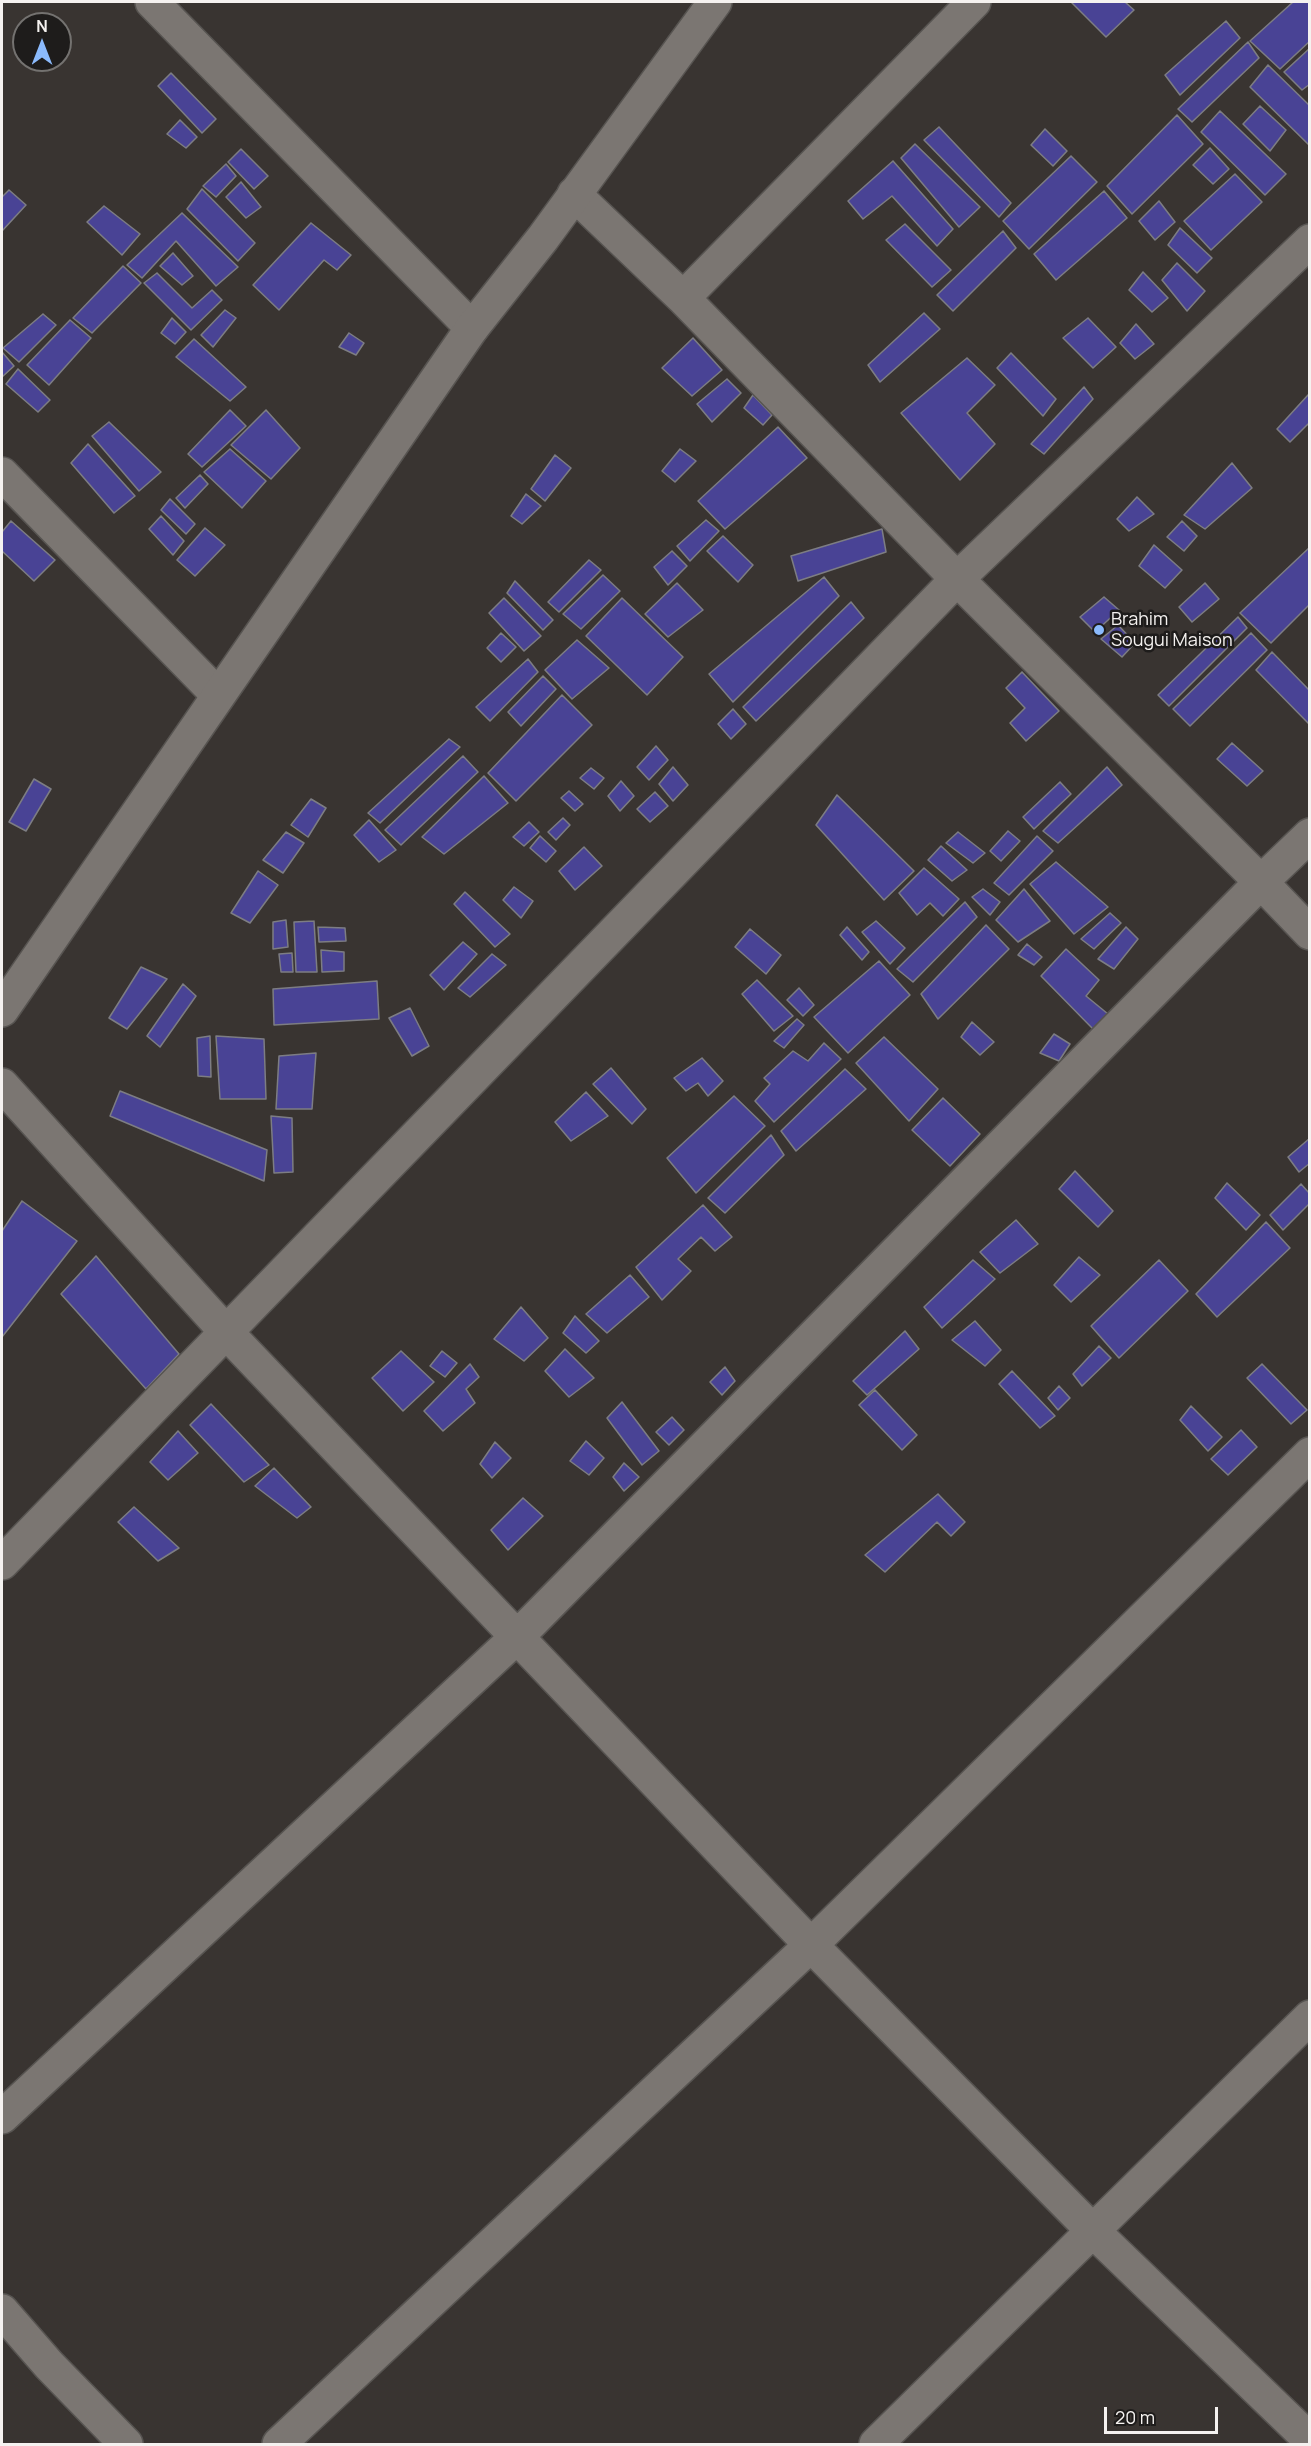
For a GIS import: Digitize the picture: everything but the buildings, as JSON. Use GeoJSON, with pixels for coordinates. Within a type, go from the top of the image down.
{"type":"FeatureCollection","features":[{"type":"Feature","properties":{"kind":"street"},"geometry":{"type":"LineString","coordinates":[[152,2],[472,328]]}},
{"type":"Feature","properties":{"kind":"street"},"geometry":{"type":"LineString","coordinates":[[2,1010],[472,328],[715,2]]}},
{"type":"Feature","properties":{"kind":"street"},"geometry":{"type":"LineString","coordinates":[[683,298],[974,2]]}},
{"type":"Feature","properties":{"kind":"street"},"geometry":{"type":"LineString","coordinates":[[574,194],[683,298],[957,579],[1262,882],[1310,933]]}},
{"type":"Feature","properties":{"kind":"street"},"geometry":{"type":"LineString","coordinates":[[2,1563],[957,579],[1310,241]]}},
{"type":"Feature","properties":{"kind":"street"},"geometry":{"type":"LineString","coordinates":[[2,474],[218,695]]}},
{"type":"Feature","properties":{"kind":"street"},"geometry":{"type":"LineString","coordinates":[[2,2117],[518,1636],[1310,836]]}},
{"type":"Feature","properties":{"kind":"street"},"geometry":{"type":"LineString","coordinates":[[2,1085],[227,1332],[811,1945],[1092,2229],[1310,2440]]}},
{"type":"Feature","properties":{"kind":"street"},"geometry":{"type":"LineString","coordinates":[[279,2445],[811,1945],[1310,1454]]}},
{"type":"Feature","properties":{"kind":"street"},"geometry":{"type":"LineString","coordinates":[[876,2445],[1092,2229],[1310,2017]]}},
{"type":"Feature","properties":{"kind":"street"},"geometry":{"type":"LineString","coordinates":[[2,2312],[49,2366],[126,2445]]}},
{"type":"Feature","properties":{"kind":"place","name":"Brahim Sougui Maison"},"geometry":{"type":"Point","coordinates":[1099,630]}}]}
